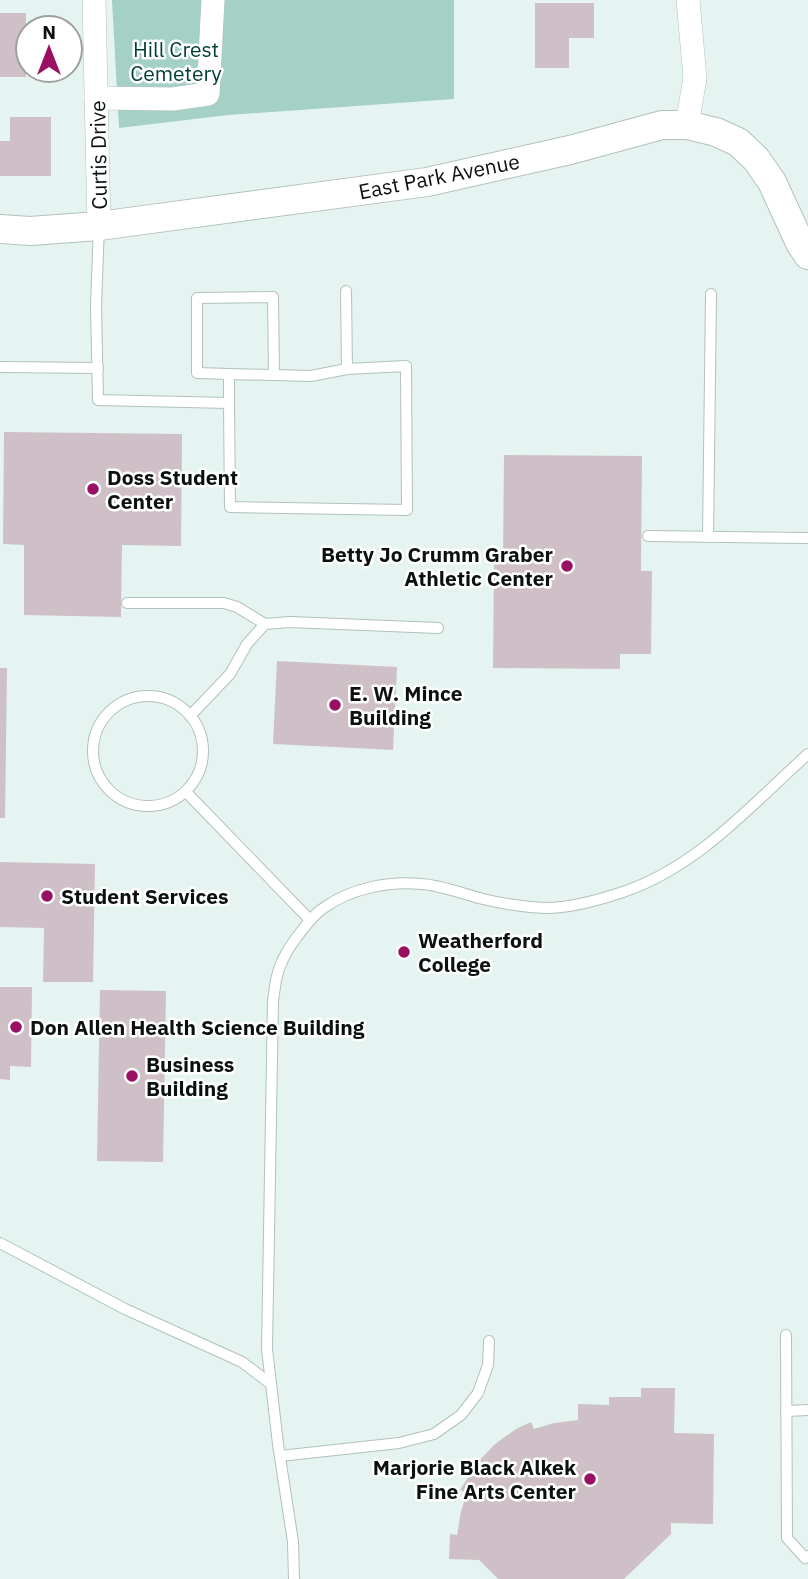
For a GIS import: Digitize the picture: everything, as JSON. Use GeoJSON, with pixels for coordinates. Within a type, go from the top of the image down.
{"type":"FeatureCollection","features":[{"type":"Feature","properties":{"kind":"street","name":"Curtis Drive"},"geometry":{"type":"LineString","coordinates":[[94,0],[99,226]]}},
{"type":"Feature","properties":{"kind":"street"},"geometry":{"type":"LineString","coordinates":[[96,99],[173,99],[208,94],[213,0]]}},
{"type":"Feature","properties":{"kind":"street"},"geometry":{"type":"LineString","coordinates":[[687,125],[695,78],[688,0]]}},
{"type":"Feature","properties":{"kind":"street","name":"East Park Avenue"},"geometry":{"type":"LineString","coordinates":[[0,229],[99,226],[427,182],[570,150],[662,125],[687,125],[716,132],[738,142],[756,159],[772,181],[808,255]]}},
{"type":"Feature","properties":{"kind":"lane"},"geometry":{"type":"LineString","coordinates":[[99,226],[96,306],[98,400],[229,403]]}},
{"type":"Feature","properties":{"kind":"lane"},"geometry":{"type":"LineString","coordinates":[[346,291],[347,369]]}},
{"type":"Feature","properties":{"kind":"lane"},"geometry":{"type":"LineString","coordinates":[[708,537],[711,294]]}},
{"type":"Feature","properties":{"kind":"lane"},"geometry":{"type":"LineString","coordinates":[[229,374],[230,507],[407,510],[406,366],[347,369],[311,376],[197,373],[197,298],[273,297],[274,375]]}},
{"type":"Feature","properties":{"kind":"lane"},"geometry":{"type":"LineString","coordinates":[[0,368],[98,368]]}},
{"type":"Feature","properties":{"kind":"lane"},"geometry":{"type":"LineString","coordinates":[[648,536],[808,538]]}},
{"type":"Feature","properties":{"kind":"lane"},"geometry":{"type":"LineString","coordinates":[[127,603],[224,603],[237,607],[265,624],[290,622],[438,628]]}},
{"type":"Feature","properties":{"kind":"lane"},"geometry":{"type":"LineString","coordinates":[[190,716],[230,674],[247,644],[265,624]]}},
{"type":"Feature","properties":{"kind":"lane"},"geometry":{"type":"LineString","coordinates":[[148,696],[171,701],[190,716],[201,737],[202,760],[199,772],[186,792],[176,799],[153,807],[130,804],[109,791],[101,782],[96,772],[92,748],[99,725],[114,707],[136,697],[148,696]]}},
{"type":"Feature","properties":{"kind":"lane"},"geometry":{"type":"LineString","coordinates":[[294,1579],[293,1542],[267,1349],[273,1001],[276,978],[287,950],[310,920],[324,907],[368,888],[392,884],[422,884],[486,900],[548,908],[569,906],[622,892],[656,879],[724,833],[808,754]]}},
{"type":"Feature","properties":{"kind":"lane"},"geometry":{"type":"LineString","coordinates":[[186,792],[310,920]]}},
{"type":"Feature","properties":{"kind":"lane"},"geometry":{"type":"LineString","coordinates":[[0,1243],[125,1309],[242,1362],[271,1384]]}},
{"type":"Feature","properties":{"kind":"lane"},"geometry":{"type":"LineString","coordinates":[[786,1335],[787,1538],[805,1559],[808,1556]]}},
{"type":"Feature","properties":{"kind":"lane"},"geometry":{"type":"LineString","coordinates":[[280,1456],[399,1443],[434,1434],[461,1415],[478,1393],[488,1365],[489,1341]]}},
{"type":"Feature","properties":{"kind":"lane"},"geometry":{"type":"LineString","coordinates":[[786,1411],[808,1410]]}},
{"type":"Feature","properties":{"kind":"green space","name":"Hill Crest Cemetery"},"geometry":{"type":"Polygon","coordinates":[[[112,0],[454,0],[454,99],[228,115],[119,128],[112,0]]]}},
{"type":"Feature","properties":{"kind":"building"},"geometry":{"type":"Polygon","coordinates":[[[535,3],[594,3],[594,38],[569,38],[569,68],[535,68],[535,3]]]}},
{"type":"Feature","properties":{"kind":"building"},"geometry":{"type":"Polygon","coordinates":[[[0,13],[26,13],[14,14],[14,77],[0,77],[0,13]]]}},
{"type":"Feature","properties":{"kind":"building"},"geometry":{"type":"Polygon","coordinates":[[[10,117],[51,117],[51,176],[0,176],[0,141],[10,141],[10,117]]]}},
{"type":"Feature","properties":{"kind":"building","name":"Doss Student Center"},"geometry":{"type":"Polygon","coordinates":[[[4,432],[182,434],[181,546],[122,545],[121,617],[24,615],[24,545],[3,544],[4,432]]]}},
{"type":"Feature","properties":{"kind":"building","name":"Betty Jo Crumm Graber Athletic Center"},"geometry":{"type":"Polygon","coordinates":[[[504,455],[642,456],[641,571],[652,571],[651,654],[620,654],[620,669],[493,668],[494,560],[503,561],[504,455]]]}},
{"type":"Feature","properties":{"kind":"building","name":"E. W. Mince Building"},"geometry":{"type":"Polygon","coordinates":[[[277,661],[397,667],[393,750],[273,744],[277,661]]]}},
{"type":"Feature","properties":{"kind":"building"},"geometry":{"type":"Polygon","coordinates":[[[0,668],[7,668],[5,818],[0,818],[0,668]]]}},
{"type":"Feature","properties":{"kind":"building","name":"Student Services"},"geometry":{"type":"Polygon","coordinates":[[[0,862],[95,864],[93,982],[43,982],[44,928],[0,927],[0,862]]]}},
{"type":"Feature","properties":{"kind":"building","name":"Don Allen Health Science Building"},"geometry":{"type":"Polygon","coordinates":[[[0,987],[32,987],[31,1067],[10,1066],[10,1080],[0,1079],[0,987]]]}},
{"type":"Feature","properties":{"kind":"building","name":"Business Building"},"geometry":{"type":"Polygon","coordinates":[[[100,990],[166,991],[163,1162],[97,1161],[100,990]]]}},
{"type":"Feature","properties":{"kind":"building","name":"Marjorie Black Alkek Fine Arts Center"},"geometry":{"type":"Polygon","coordinates":[[[641,1388],[675,1388],[674,1433],[714,1434],[713,1524],[671,1523],[671,1534],[624,1579],[498,1579],[479,1560],[449,1559],[450,1534],[457,1535],[467,1493],[460,1490],[477,1463],[495,1444],[531,1422],[534,1429],[578,1420],[578,1404],[609,1405],[609,1397],[641,1397],[641,1388]]]}},
{"type":"Feature","properties":{"kind":"place","name":"Doss Student Center"},"geometry":{"type":"Point","coordinates":[93,489]}},
{"type":"Feature","properties":{"kind":"place","name":"Betty Jo Crumm Graber Athletic Center"},"geometry":{"type":"Point","coordinates":[567,566]}},
{"type":"Feature","properties":{"kind":"place","name":"E. W. Mince Building"},"geometry":{"type":"Point","coordinates":[335,705]}},
{"type":"Feature","properties":{"kind":"place","name":"Student Services"},"geometry":{"type":"Point","coordinates":[47,896]}},
{"type":"Feature","properties":{"kind":"place","name":"Weatherford College"},"geometry":{"type":"Point","coordinates":[404,952]}},
{"type":"Feature","properties":{"kind":"place","name":"Don Allen Health Science Building"},"geometry":{"type":"Point","coordinates":[16,1027]}},
{"type":"Feature","properties":{"kind":"place","name":"Business Building"},"geometry":{"type":"Point","coordinates":[132,1076]}},
{"type":"Feature","properties":{"kind":"place","name":"Marjorie Black Alkek Fine Arts Center"},"geometry":{"type":"Point","coordinates":[590,1479]}}]}
